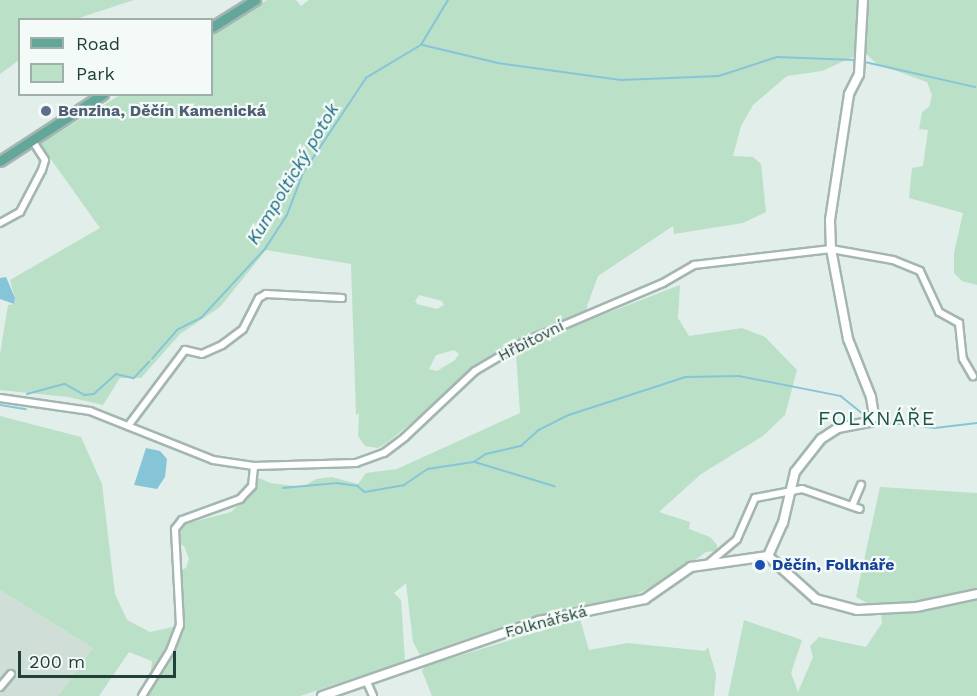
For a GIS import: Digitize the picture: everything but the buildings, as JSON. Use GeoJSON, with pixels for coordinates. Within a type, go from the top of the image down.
{"type":"FeatureCollection","features":[{"type":"Feature","properties":{"kind":"main road"},"geometry":{"type":"LineString","coordinates":[[213,26],[255,0]]}},
{"type":"Feature","properties":{"kind":"main road"},"geometry":{"type":"LineString","coordinates":[[0,161],[100,96]]}},
{"type":"Feature","properties":{"kind":"street"},"geometry":{"type":"LineString","coordinates":[[863,0],[859,74],[849,94],[832,184],[831,249],[848,339],[871,397],[874,416],[870,422],[838,428],[820,439],[795,472],[783,523],[768,556],[816,599],[857,610],[916,607],[977,594]]}},
{"type":"Feature","properties":{"kind":"street"},"geometry":{"type":"LineString","coordinates":[[0,223],[27,203],[42,170],[45,160],[32,140]]}},
{"type":"Feature","properties":{"kind":"street","name":"Hřbitovní"},"geometry":{"type":"LineString","coordinates":[[0,398],[90,411],[213,460],[254,466],[356,463],[384,453],[427,418],[475,371],[524,342],[663,283],[694,265],[831,249],[893,260],[920,271],[939,312],[959,323],[963,359],[973,376]]}},
{"type":"Feature","properties":{"kind":"street"},"geometry":{"type":"LineString","coordinates":[[128,426],[185,351],[202,354],[222,345],[243,329],[259,298],[266,294],[342,298]]}},
{"type":"Feature","properties":{"kind":"street"},"geometry":{"type":"LineString","coordinates":[[142,696],[170,651],[180,625],[175,530],[182,520],[240,499],[252,486],[254,466]]}},
{"type":"Feature","properties":{"kind":"street"},"geometry":{"type":"LineString","coordinates":[[793,481],[802,489],[860,509]]}},
{"type":"Feature","properties":{"kind":"street"},"geometry":{"type":"LineString","coordinates":[[852,506],[861,486]]}},
{"type":"Feature","properties":{"kind":"street"},"geometry":{"type":"LineString","coordinates":[[710,562],[737,539],[755,498],[802,489]]}},
{"type":"Feature","properties":{"kind":"street","name":"Folknářská"},"geometry":{"type":"LineString","coordinates":[[322,696],[538,621],[645,598],[692,567],[710,562],[768,556]]}},
{"type":"Feature","properties":{"kind":"street"},"geometry":{"type":"LineString","coordinates":[[0,687],[11,674]]}},
{"type":"Feature","properties":{"kind":"street"},"geometry":{"type":"LineString","coordinates":[[366,680],[373,696]]}},
{"type":"Feature","properties":{"kind":"shaded area"},"geometry":{"type":"Polygon","coordinates":[[[0,590],[93,648],[58,696],[0,696],[0,590]]]}},
{"type":"Feature","properties":{"kind":"green space"},"geometry":{"type":"Polygon","coordinates":[[[0,0],[134,0],[79,18],[18,18],[18,61],[0,74],[0,0]]]}},
{"type":"Feature","properties":{"kind":"green space"},"geometry":{"type":"Polygon","coordinates":[[[267,0],[296,0],[301,6],[309,0],[977,0],[977,285],[962,281],[954,273],[954,253],[963,213],[909,198],[912,168],[923,166],[928,130],[919,129],[922,112],[929,107],[932,95],[927,82],[877,64],[864,52],[822,71],[787,76],[753,105],[741,126],[733,156],[753,157],[761,164],[766,212],[743,223],[674,234],[673,226],[598,276],[587,306],[587,321],[680,285],[678,318],[689,336],[742,328],[765,337],[797,370],[785,415],[763,436],[701,474],[659,512],[690,522],[689,529],[710,537],[717,545],[717,551],[706,552],[671,577],[635,595],[530,617],[420,655],[413,642],[406,583],[394,593],[401,600],[405,661],[300,696],[148,696],[152,661],[129,652],[99,696],[58,696],[93,648],[0,590],[0,416],[81,437],[102,484],[115,594],[127,620],[150,632],[182,625],[179,571],[186,568],[189,559],[184,546],[177,543],[181,525],[231,512],[253,492],[257,477],[270,483],[303,487],[316,479],[332,477],[358,484],[366,473],[397,469],[520,413],[515,338],[388,442],[378,448],[365,446],[358,436],[359,413],[356,415],[351,264],[266,250],[220,307],[180,334],[141,378],[120,378],[103,405],[68,397],[0,390],[0,354],[8,305],[14,304],[15,299],[10,280],[100,228],[40,144],[118,96],[213,96],[213,33],[267,0]],[[419,295],[415,301],[417,304],[437,309],[444,305],[442,301],[419,295]],[[454,350],[436,355],[429,369],[437,371],[455,360],[459,354],[454,350]]]}},
{"type":"Feature","properties":{"kind":"green space"},"geometry":{"type":"Polygon","coordinates":[[[880,487],[977,493],[977,590],[916,604],[869,604],[856,597],[880,487]]]}},
{"type":"Feature","properties":{"kind":"green space"},"geometry":{"type":"Polygon","coordinates":[[[977,597],[977,696],[728,696],[744,620],[802,640],[791,673],[798,692],[813,657],[810,646],[819,637],[866,647],[882,623],[881,613],[977,597]]]}},
{"type":"Feature","properties":{"kind":"green space"},"geometry":{"type":"Polygon","coordinates":[[[580,619],[589,650],[628,643],[705,651],[708,647],[716,674],[714,696],[432,696],[422,671],[425,666],[580,619]]]}},
{"type":"Feature","properties":{"kind":"water"},"geometry":{"type":"Polygon","coordinates":[[[6,277],[15,298],[14,304],[0,299],[0,278],[6,277]]]}},
{"type":"Feature","properties":{"kind":"water"},"geometry":{"type":"Polygon","coordinates":[[[146,448],[160,451],[167,459],[165,477],[157,489],[134,485],[146,448]]]}},
{"type":"Feature","properties":{"kind":"waterway","name":"Kumpoltický potok"},"geometry":{"type":"LineString","coordinates":[[152,359],[177,330],[202,317],[265,249],[287,215],[303,173],[366,78],[421,45],[448,0]]}},
{"type":"Feature","properties":{"kind":"waterway"},"geometry":{"type":"LineString","coordinates":[[423,45],[498,63],[621,80],[719,76],[777,57],[855,60]]}},
{"type":"Feature","properties":{"kind":"waterway"},"geometry":{"type":"LineString","coordinates":[[865,62],[975,87]]}},
{"type":"Feature","properties":{"kind":"waterway","name":"Kumpoltický potok"},"geometry":{"type":"LineString","coordinates":[[27,394],[65,384],[85,395],[94,394],[116,374],[134,378],[149,362]]}},
{"type":"Feature","properties":{"kind":"waterway"},"geometry":{"type":"LineString","coordinates":[[283,488],[337,483],[358,486],[365,492],[404,485],[428,469],[474,462],[486,454],[521,446],[539,430],[569,415],[686,377],[739,376],[841,396],[868,418]]}},
{"type":"Feature","properties":{"kind":"waterway"},"geometry":{"type":"LineString","coordinates":[[0,405],[26,409]]}},
{"type":"Feature","properties":{"kind":"waterway"},"geometry":{"type":"LineString","coordinates":[[875,421],[935,428],[977,423]]}},
{"type":"Feature","properties":{"kind":"waterway"},"geometry":{"type":"LineString","coordinates":[[475,462],[554,486]]}},
{"type":"Feature","properties":{"kind":"place","name":"Benzina, Děčín Kamenická"},"geometry":{"type":"Point","coordinates":[46,111]}},
{"type":"Feature","properties":{"kind":"place","name":"Děčín, Folknáře"},"geometry":{"type":"Point","coordinates":[760,565]}},
{"type":"Feature","properties":{"kind":"district","name":"FOLKNÁŘE"},"geometry":{"type":"Point","coordinates":[877,418]}}]}
